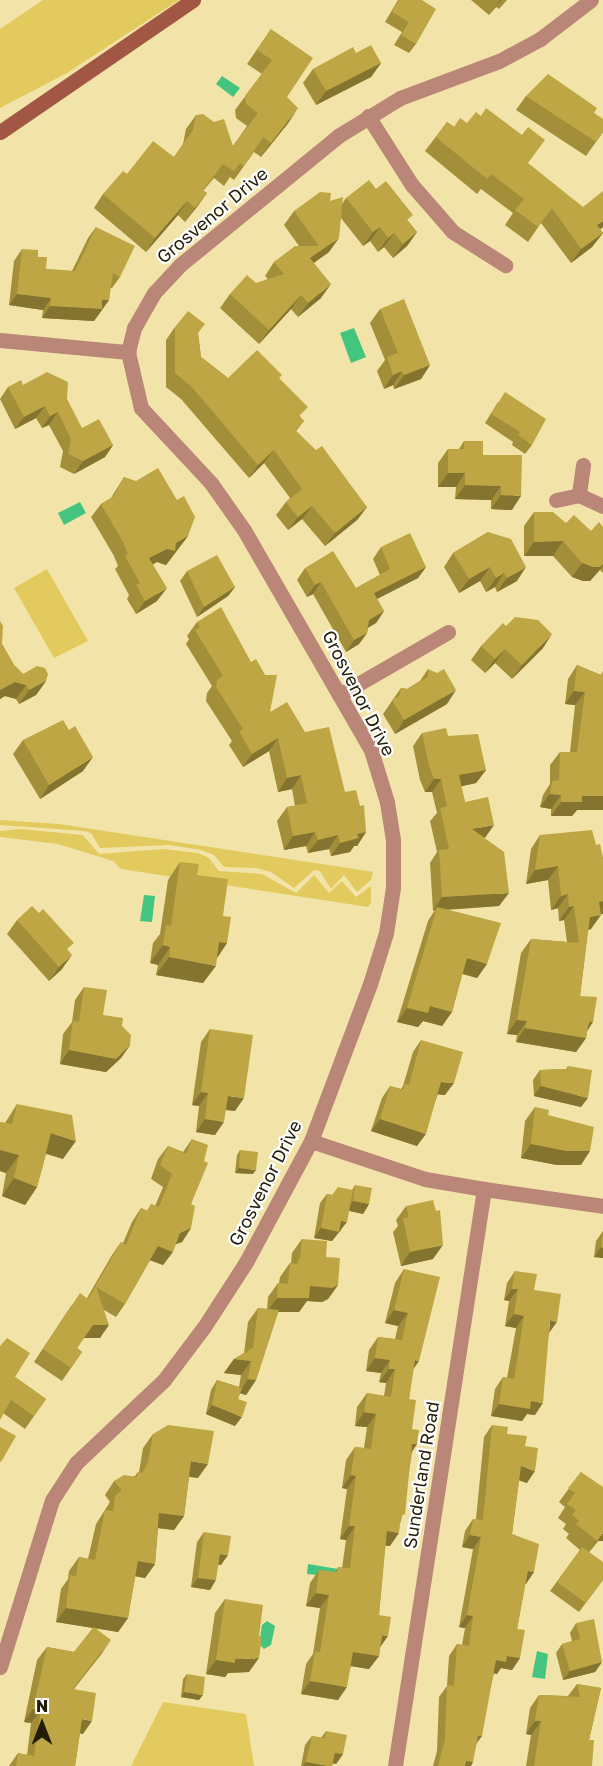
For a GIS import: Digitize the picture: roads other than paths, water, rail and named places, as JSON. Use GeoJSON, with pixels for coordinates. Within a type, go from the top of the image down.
{"type":"FeatureCollection","features":[{"type":"Feature","properties":{"kind":"main road"},"geometry":{"type":"LineString","coordinates":[[0,132],[193,0]]}},
{"type":"Feature","properties":{"kind":"main road"},"geometry":{"type":"LineString","coordinates":[[0,121],[88,70]]}},
{"type":"Feature","properties":{"kind":"street","name":"Grosvenor Drive"},"geometry":{"type":"LineString","coordinates":[[0,1667],[52,1500],[76,1463],[164,1380],[204,1327],[246,1262],[311,1142],[370,984],[386,933],[393,887],[393,840],[387,802],[370,750],[244,530],[211,483],[141,408],[128,352],[140,315],[180,265],[338,136],[400,98],[499,61],[540,39],[591,0]]}},
{"type":"Feature","properties":{"kind":"street"},"geometry":{"type":"LineString","coordinates":[[368,116],[412,185],[453,232],[505,265]]}},
{"type":"Feature","properties":{"kind":"street"},"geometry":{"type":"LineString","coordinates":[[0,340],[128,352]]}},
{"type":"Feature","properties":{"kind":"street"},"geometry":{"type":"LineString","coordinates":[[579,495],[583,465]]}},
{"type":"Feature","properties":{"kind":"street"},"geometry":{"type":"LineString","coordinates":[[556,500],[579,495],[603,506]]}},
{"type":"Feature","properties":{"kind":"street"},"geometry":{"type":"LineString","coordinates":[[339,695],[448,632]]}},
{"type":"Feature","properties":{"kind":"street"},"geometry":{"type":"LineString","coordinates":[[311,1142],[425,1179],[603,1206]]}},
{"type":"Feature","properties":{"kind":"street","name":"Sunderland Road"},"geometry":{"type":"LineString","coordinates":[[395,1766],[484,1189]]}}]}
